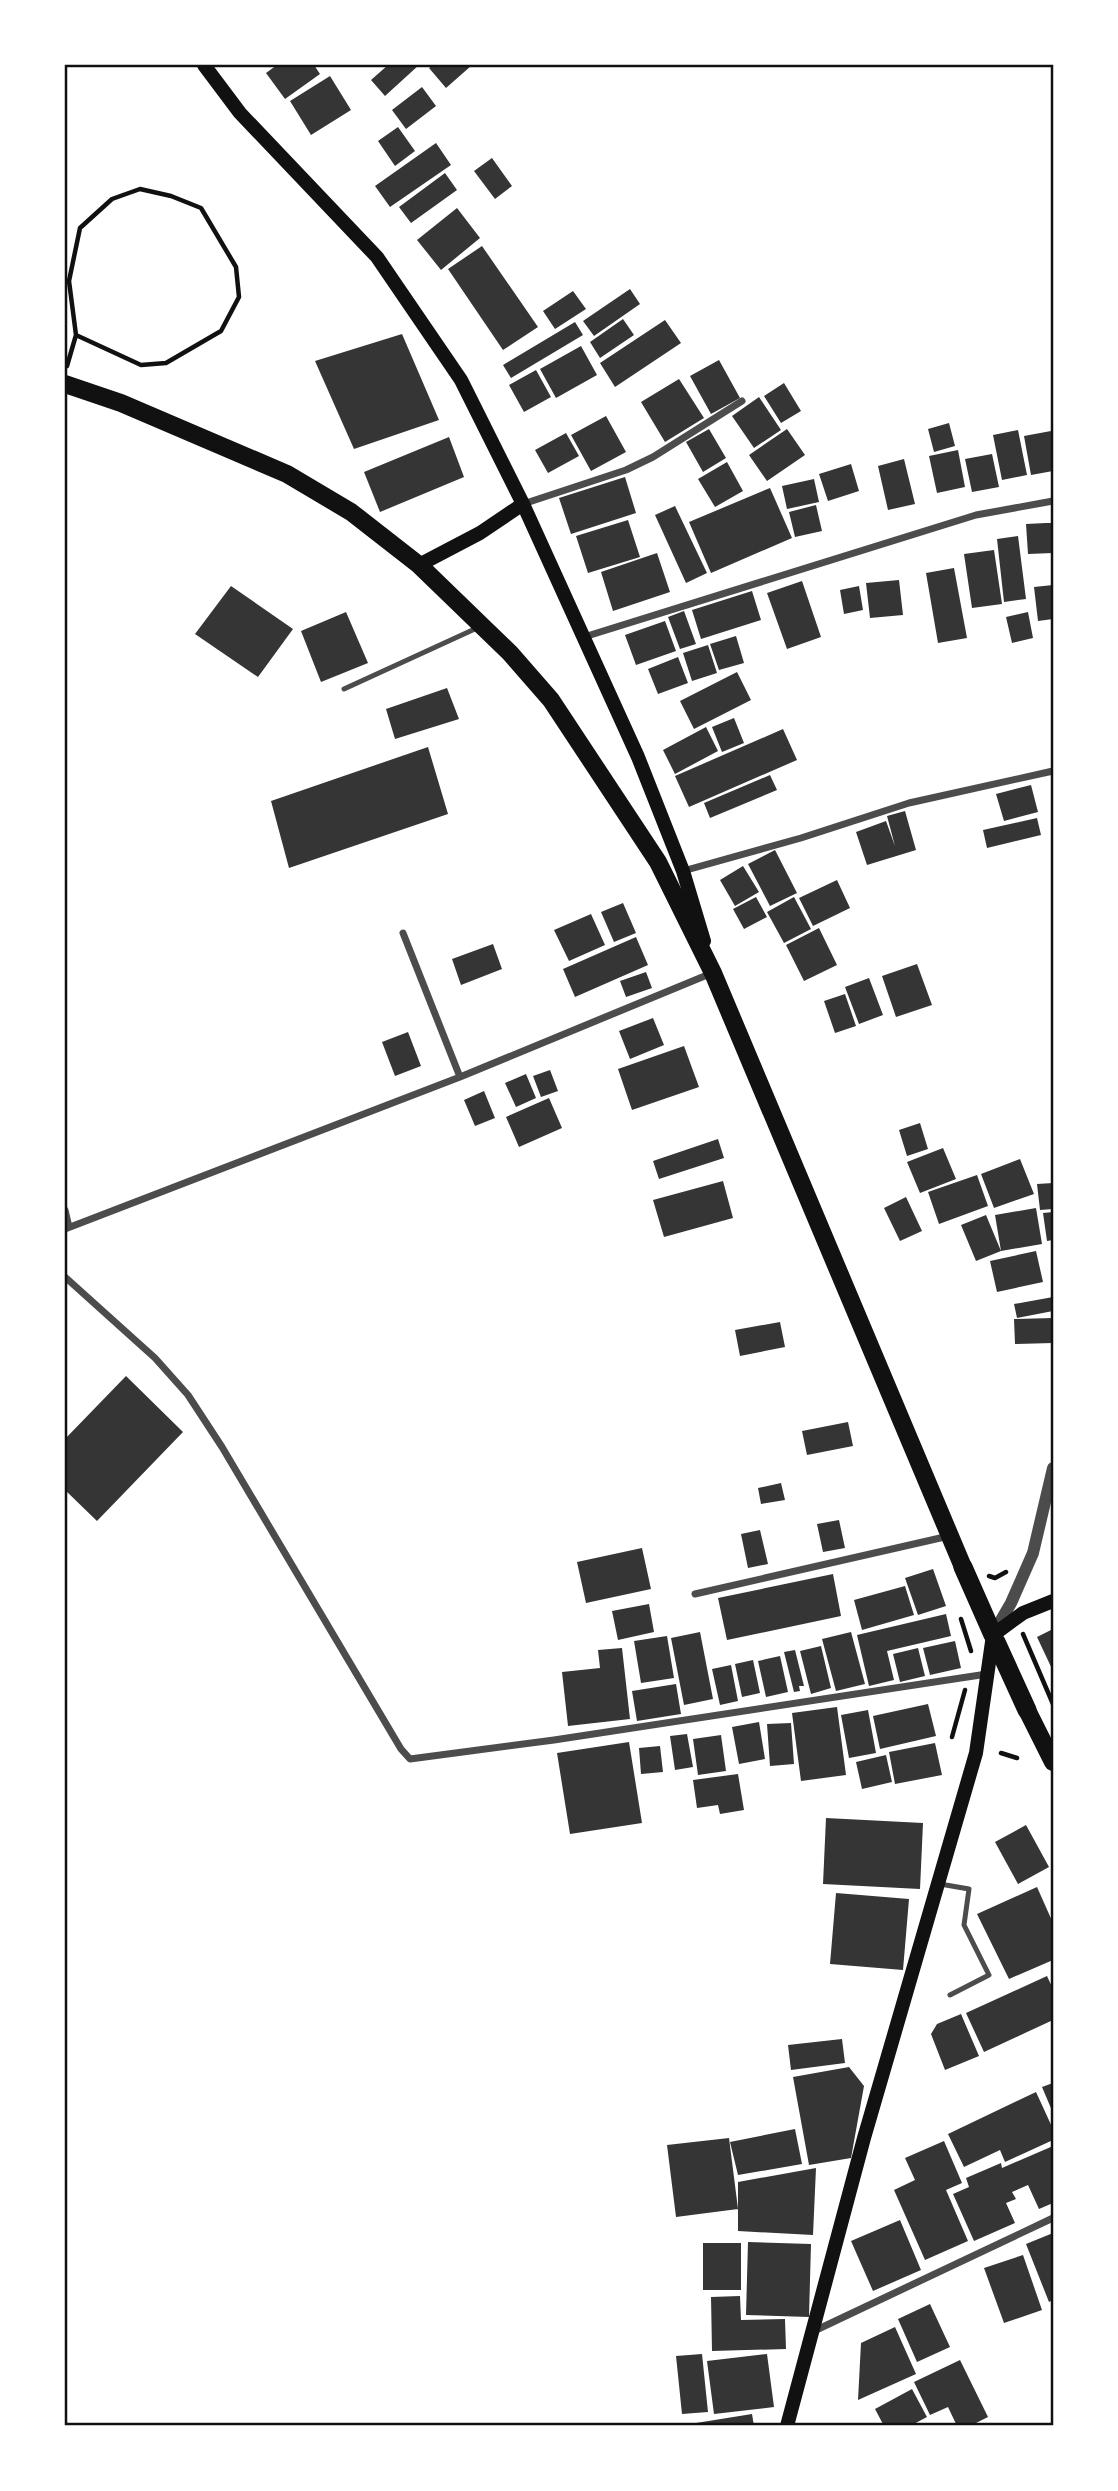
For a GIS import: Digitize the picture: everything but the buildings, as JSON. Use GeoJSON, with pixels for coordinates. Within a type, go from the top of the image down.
{"type":"FeatureCollection","features":[{"type":"Feature","properties":{"kind":"highway"},"geometry":{"type":"LineString","coordinates":[[963,1567],[1027,1710]]}},
{"type":"Feature","properties":{"kind":"main road"},"geometry":{"type":"LineString","coordinates":[[204,65],[240,113],[377,257],[461,380],[523,504],[638,757],[683,871],[713,973]]}},
{"type":"Feature","properties":{"kind":"main road"},"geometry":{"type":"LineString","coordinates":[[65,384],[121,403],[287,474],[351,512],[419,565],[483,625],[551,700],[658,862],[713,973],[963,1567]]}},
{"type":"Feature","properties":{"kind":"main road"},"geometry":{"type":"LineString","coordinates":[[419,565],[480,533],[523,504]]}},
{"type":"Feature","properties":{"kind":"main road"},"geometry":{"type":"LineString","coordinates":[[787,2426],[811,2332],[976,1752],[995,1638],[1023,1613],[1053,1601]]}},
{"type":"Feature","properties":{"kind":"main road"},"geometry":{"type":"LineString","coordinates":[[1027,1710],[1053,1762]]}},
{"type":"Feature","properties":{"kind":"street"},"geometry":{"type":"LineString","coordinates":[[523,504],[626,470],[653,457],[742,401]]}},
{"type":"Feature","properties":{"kind":"street"},"geometry":{"type":"LineString","coordinates":[[584,637],[976,515],[1053,500]]}},
{"type":"Feature","properties":{"kind":"street"},"geometry":{"type":"LineString","coordinates":[[683,871],[802,838],[909,803],[1053,771]]}},
{"type":"Feature","properties":{"kind":"street"},"geometry":{"type":"LineString","coordinates":[[403,933],[460,1077]]}},
{"type":"Feature","properties":{"kind":"street"},"geometry":{"type":"LineString","coordinates":[[65,1210],[67,1228],[460,1077],[713,973]]}},
{"type":"Feature","properties":{"kind":"street"},"geometry":{"type":"LineString","coordinates":[[65,1277],[155,1358],[188,1395],[222,1447],[401,1749],[410,1759],[554,1740],[987,1674]]}},
{"type":"Feature","properties":{"kind":"street"},"geometry":{"type":"LineString","coordinates":[[995,1638],[1032,1553],[1053,1468]]}},
{"type":"Feature","properties":{"kind":"street"},"geometry":{"type":"LineString","coordinates":[[695,1594],[949,1536]]}},
{"type":"Feature","properties":{"kind":"street"},"geometry":{"type":"LineString","coordinates":[[811,2332],[1053,2218]]}},
{"type":"Feature","properties":{"kind":"lane"},"geometry":{"type":"LineString","coordinates":[[344,689],[483,625]]}},
{"type":"Feature","properties":{"kind":"lane"},"geometry":{"type":"LineString","coordinates":[[937,1883],[969,1889],[964,1925],[989,1975],[950,1996]]}},
{"type":"Feature","properties":{"kind":"path"},"geometry":{"type":"LineString","coordinates":[[65,374],[76,335],[69,281],[80,228],[112,199],[140,189],[171,196],[201,208],[236,267],[239,297],[221,331],[166,363],[141,365],[76,335]]}},
{"type":"Feature","properties":{"kind":"path"},"geometry":{"type":"LineString","coordinates":[[985,1570],[995,1578],[1013,1566]]}},
{"type":"Feature","properties":{"kind":"path"},"geometry":{"type":"LineString","coordinates":[[952,1737],[973,1660],[957,1611]]}},
{"type":"Feature","properties":{"kind":"path"},"geometry":{"type":"LineString","coordinates":[[1028,1625],[1023,1633],[1025,1642],[1053,1704]]}},
{"type":"Feature","properties":{"kind":"path"},"geometry":{"type":"LineString","coordinates":[[1002,1753],[1017,1758]]}}]}
